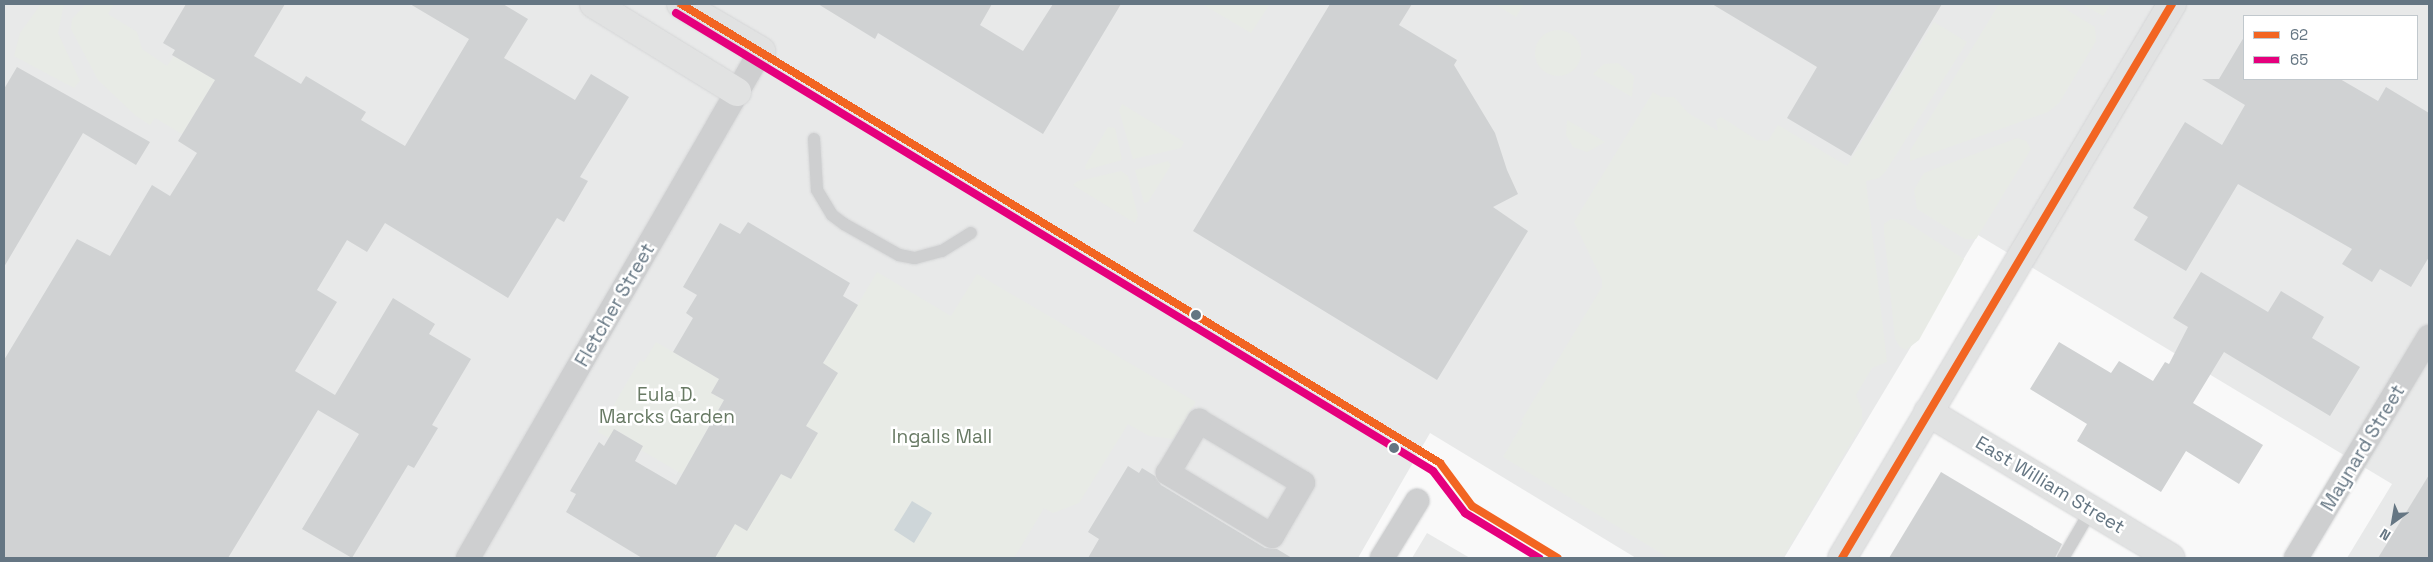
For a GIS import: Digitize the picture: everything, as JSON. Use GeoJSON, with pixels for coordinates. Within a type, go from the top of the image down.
{"type":"FeatureCollection","features":[{"type":"Feature","properties":{"kind":"main road"},"geometry":{"type":"LineString","coordinates":[[594,4],[737,92]]}},
{"type":"Feature","properties":{"kind":"main road"},"geometry":{"type":"LineString","coordinates":[[681,4],[761,51]]}},
{"type":"Feature","properties":{"kind":"main road"},"geometry":{"type":"LineString","coordinates":[[1842,558],[2172,4]]}},
{"type":"Feature","properties":{"kind":"main road","name":"East William Street"},"geometry":{"type":"LineString","coordinates":[[1928,412],[2171,558]]}},
{"type":"Feature","properties":{"kind":"street","name":"Fletcher Street"},"geometry":{"type":"LineString","coordinates":[[468,558],[761,51]]}},
{"type":"Feature","properties":{"kind":"street","name":"Maynard Street"},"geometry":{"type":"LineString","coordinates":[[2296,558],[2429,337]]}},
{"type":"Feature","properties":{"kind":"street"},"geometry":{"type":"LineString","coordinates":[[1199,421],[1303,483],[1272,536],[1168,473],[1199,421]]}},
{"type":"Feature","properties":{"kind":"street"},"geometry":{"type":"LineString","coordinates":[[1382,558],[1416,501]]}},
{"type":"Feature","properties":{"kind":"lane"},"geometry":{"type":"LineString","coordinates":[[814,139],[817,190],[832,215],[844,224],[899,255],[915,258],[942,251],[971,233]]}},
{"type":"Feature","properties":{"kind":"lane"},"geometry":{"type":"LineString","coordinates":[[2063,558],[2091,510]]}},
{"type":"Feature","properties":{"kind":"shaded area"},"geometry":{"type":"Polygon","coordinates":[[[4,4],[2429,4],[2429,558],[2347,558],[2392,484],[1978,235],[1784,558],[1636,558],[1430,433],[1358,558],[4,558],[4,4]]]}},
{"type":"Feature","properties":{"kind":"shaded area"},"geometry":{"type":"Polygon","coordinates":[[[912,501],[932,513],[914,543],[894,530],[912,501]]]}},
{"type":"Feature","properties":{"kind":"shaded area"},"geometry":{"type":"Polygon","coordinates":[[[1427,533],[1470,558],[1412,558],[1427,533]]]}},
{"type":"Feature","properties":{"kind":"green space"},"geometry":{"type":"Polygon","coordinates":[[[41,4],[64,4],[58,33],[80,81],[74,88],[14,56],[20,33],[41,4]]]}},
{"type":"Feature","properties":{"kind":"green space"},"geometry":{"type":"Polygon","coordinates":[[[86,4],[114,4],[108,14],[137,32],[142,49],[167,66],[174,56],[208,76],[220,72],[182,134],[155,118],[150,125],[136,116],[98,80],[71,29],[72,19],[86,4]]]}},
{"type":"Feature","properties":{"kind":"green space"},"geometry":{"type":"Polygon","coordinates":[[[1202,4],[1270,4],[1251,33],[1202,4]]]}},
{"type":"Feature","properties":{"kind":"green space"},"geometry":{"type":"Polygon","coordinates":[[[1495,4],[1524,4],[1516,17],[1495,4]]]}},
{"type":"Feature","properties":{"kind":"green space"},"geometry":{"type":"Polygon","coordinates":[[[1999,4],[2057,4],[2095,27],[2096,41],[2059,103],[2048,112],[1910,161],[1910,151],[1999,4]]]}},
{"type":"Feature","properties":{"kind":"green space"},"geometry":{"type":"Polygon","coordinates":[[[2082,4],[2111,4],[2103,16],[2082,4]]]}},
{"type":"Feature","properties":{"kind":"green space"},"geometry":{"type":"Polygon","coordinates":[[[1934,22],[1967,42],[1886,171],[1879,178],[1866,181],[1887,362],[1872,368],[1856,395],[1862,410],[1862,424],[1784,556],[1669,558],[1503,457],[1523,423],[1521,421],[1602,287],[1602,280],[1574,222],[1653,92],[1661,97],[1674,97],[1688,113],[1718,131],[1716,120],[1721,117],[1757,140],[1768,141],[1778,125],[1847,166],[1934,22]]]}},
{"type":"Feature","properties":{"kind":"green space"},"geometry":{"type":"Polygon","coordinates":[[[1563,30],[1575,36],[1580,44],[1580,62],[1575,70],[1567,75],[1553,76],[1541,70],[1536,62],[1535,48],[1541,36],[1549,31],[1563,30]]]}},
{"type":"Feature","properties":{"kind":"green space"},"geometry":{"type":"Polygon","coordinates":[[[1618,63],[1634,76],[1632,97],[1593,74],[1604,64],[1618,63]]]}},
{"type":"Feature","properties":{"kind":"green space"},"geometry":{"type":"Polygon","coordinates":[[[1122,104],[1184,142],[1181,148],[1133,159],[1119,110],[1122,104]]]}},
{"type":"Feature","properties":{"kind":"green space"},"geometry":{"type":"Polygon","coordinates":[[[1567,120],[1605,142],[1587,152],[1573,147],[1566,135],[1567,120]]]}},
{"type":"Feature","properties":{"kind":"green space"},"geometry":{"type":"Polygon","coordinates":[[[1108,127],[1115,128],[1122,160],[1086,170],[1085,166],[1108,127]]]}},
{"type":"Feature","properties":{"kind":"green space"},"geometry":{"type":"Polygon","coordinates":[[[2017,138],[2026,141],[2031,149],[1976,239],[1965,239],[1917,209],[1914,190],[1924,173],[2017,138]]]}},
{"type":"Feature","properties":{"kind":"green space"},"geometry":{"type":"Polygon","coordinates":[[[1168,161],[1171,165],[1148,202],[1144,203],[1135,170],[1168,161]]]}},
{"type":"Feature","properties":{"kind":"green space"},"geometry":{"type":"Polygon","coordinates":[[[1121,171],[1128,176],[1138,216],[1135,223],[1073,185],[1078,181],[1121,171]]]}},
{"type":"Feature","properties":{"kind":"green space"},"geometry":{"type":"Polygon","coordinates":[[[1891,219],[1903,220],[1964,259],[1919,340],[1906,350],[1900,347],[1895,339],[1884,231],[1884,224],[1891,219]]]}},
{"type":"Feature","properties":{"kind":"green space","name":"Ingalls Mall"},"geometry":{"type":"Polygon","coordinates":[[[877,272],[951,316],[977,274],[1196,402],[1173,439],[1149,436],[1128,424],[1079,503],[1053,513],[1044,508],[1014,558],[715,558],[735,524],[747,531],[781,474],[791,479],[818,433],[806,426],[838,373],[823,364],[877,272]]]}},
{"type":"Feature","properties":{"kind":"green space","name":"Eula D. Marcks Garden"},"geometry":{"type":"Polygon","coordinates":[[[656,342],[719,379],[711,393],[724,400],[682,474],[641,450],[643,446],[615,429],[609,438],[598,432],[640,360],[644,362],[656,342]]]}},
{"type":"Feature","properties":{"kind":"building"},"geometry":{"type":"Polygon","coordinates":[[[186,4],[285,4],[254,56],[301,84],[306,76],[366,112],[361,120],[405,146],[469,39],[410,4],[503,4],[528,19],[504,58],[575,100],[591,74],[629,97],[580,177],[588,181],[564,222],[557,218],[508,298],[385,223],[367,252],[347,240],[317,290],[337,302],[295,371],[335,395],[393,298],[435,324],[429,334],[471,359],[432,425],[438,428],[414,468],[408,465],[352,558],[302,529],[359,434],[318,410],[228,558],[4,558],[4,360],[77,239],[110,256],[152,185],[170,196],[197,153],[178,141],[215,80],[172,55],[175,50],[163,43],[186,4]]]}},
{"type":"Feature","properties":{"kind":"building"},"geometry":{"type":"Polygon","coordinates":[[[818,4],[992,4],[980,25],[1023,51],[1053,4],[1121,4],[1043,134],[878,33],[875,39],[818,4]]]}},
{"type":"Feature","properties":{"kind":"building"},"geometry":{"type":"Polygon","coordinates":[[[1330,4],[1412,4],[1399,25],[1457,60],[1454,65],[1495,133],[1507,170],[1518,194],[1493,207],[1528,231],[1437,380],[1193,231],[1330,4]]]}},
{"type":"Feature","properties":{"kind":"building"},"geometry":{"type":"Polygon","coordinates":[[[1712,4],[1942,4],[1851,156],[1787,118],[1817,67],[1712,4]]]}},
{"type":"Feature","properties":{"kind":"building"},"geometry":{"type":"Polygon","coordinates":[[[2243,39],[2243,80],[2342,80],[2378,101],[2386,87],[2429,113],[2429,257],[2411,287],[2380,269],[2372,282],[2342,264],[2352,249],[2238,184],[2186,271],[2134,240],[2148,217],[2133,208],[2185,122],[2222,145],[2245,105],[2202,79],[2219,79],[2243,39]]]}},
{"type":"Feature","properties":{"kind":"building"},"geometry":{"type":"Polygon","coordinates":[[[17,67],[150,142],[136,165],[83,133],[4,267],[4,89],[17,67]]]}},
{"type":"Feature","properties":{"kind":"building"},"geometry":{"type":"Polygon","coordinates":[[[748,222],[850,283],[843,296],[858,305],[823,363],[838,373],[806,426],[818,433],[791,479],[781,474],[747,531],[735,524],[715,558],[642,558],[566,512],[576,494],[570,491],[599,442],[604,446],[614,429],[643,446],[635,461],[676,485],[724,400],[711,393],[719,379],[673,352],[693,318],[686,313],[697,295],[683,287],[720,223],[740,234],[748,222]]]}},
{"type":"Feature","properties":{"kind":"building"},"geometry":{"type":"Polygon","coordinates":[[[2201,272],[2268,312],[2281,291],[2324,317],[2312,338],[2360,367],[2330,416],[2224,352],[2193,403],[2263,445],[2239,484],[2186,451],[2161,492],[2077,441],[2087,424],[2030,389],[2059,342],[2111,373],[2119,361],[2153,381],[2165,362],[2169,364],[2188,327],[2173,318],[2201,272]]]}},
{"type":"Feature","properties":{"kind":"building"},"geometry":{"type":"Polygon","coordinates":[[[1128,466],[1139,473],[1142,468],[1155,476],[1161,485],[1265,548],[1277,549],[1292,558],[1088,558],[1099,539],[1088,532],[1128,466]]]}},
{"type":"Feature","properties":{"kind":"building"},"geometry":{"type":"Polygon","coordinates":[[[1941,472],[2062,544],[2055,558],[1889,558],[1941,472]]]}},
{"type":"Feature","properties":{"kind":"building"},"geometry":{"type":"Polygon","coordinates":[[[2429,475],[2429,558],[2378,558],[2429,475]]]}},
{"type":"Feature","properties":{"kind":"transit line","name":"62"},"geometry":{"type":"LineString","coordinates":[[681,4],[1440,463],[1472,506],[1558,558]]}},
{"type":"Feature","properties":{"kind":"transit line","name":"62"},"geometry":{"type":"LineString","coordinates":[[1842,558],[2172,4]]}},
{"type":"Feature","properties":{"kind":"transit line","name":"65"},"geometry":{"type":"LineString","coordinates":[[676,13],[1433,471],[1465,513],[1539,558]]}}]}
